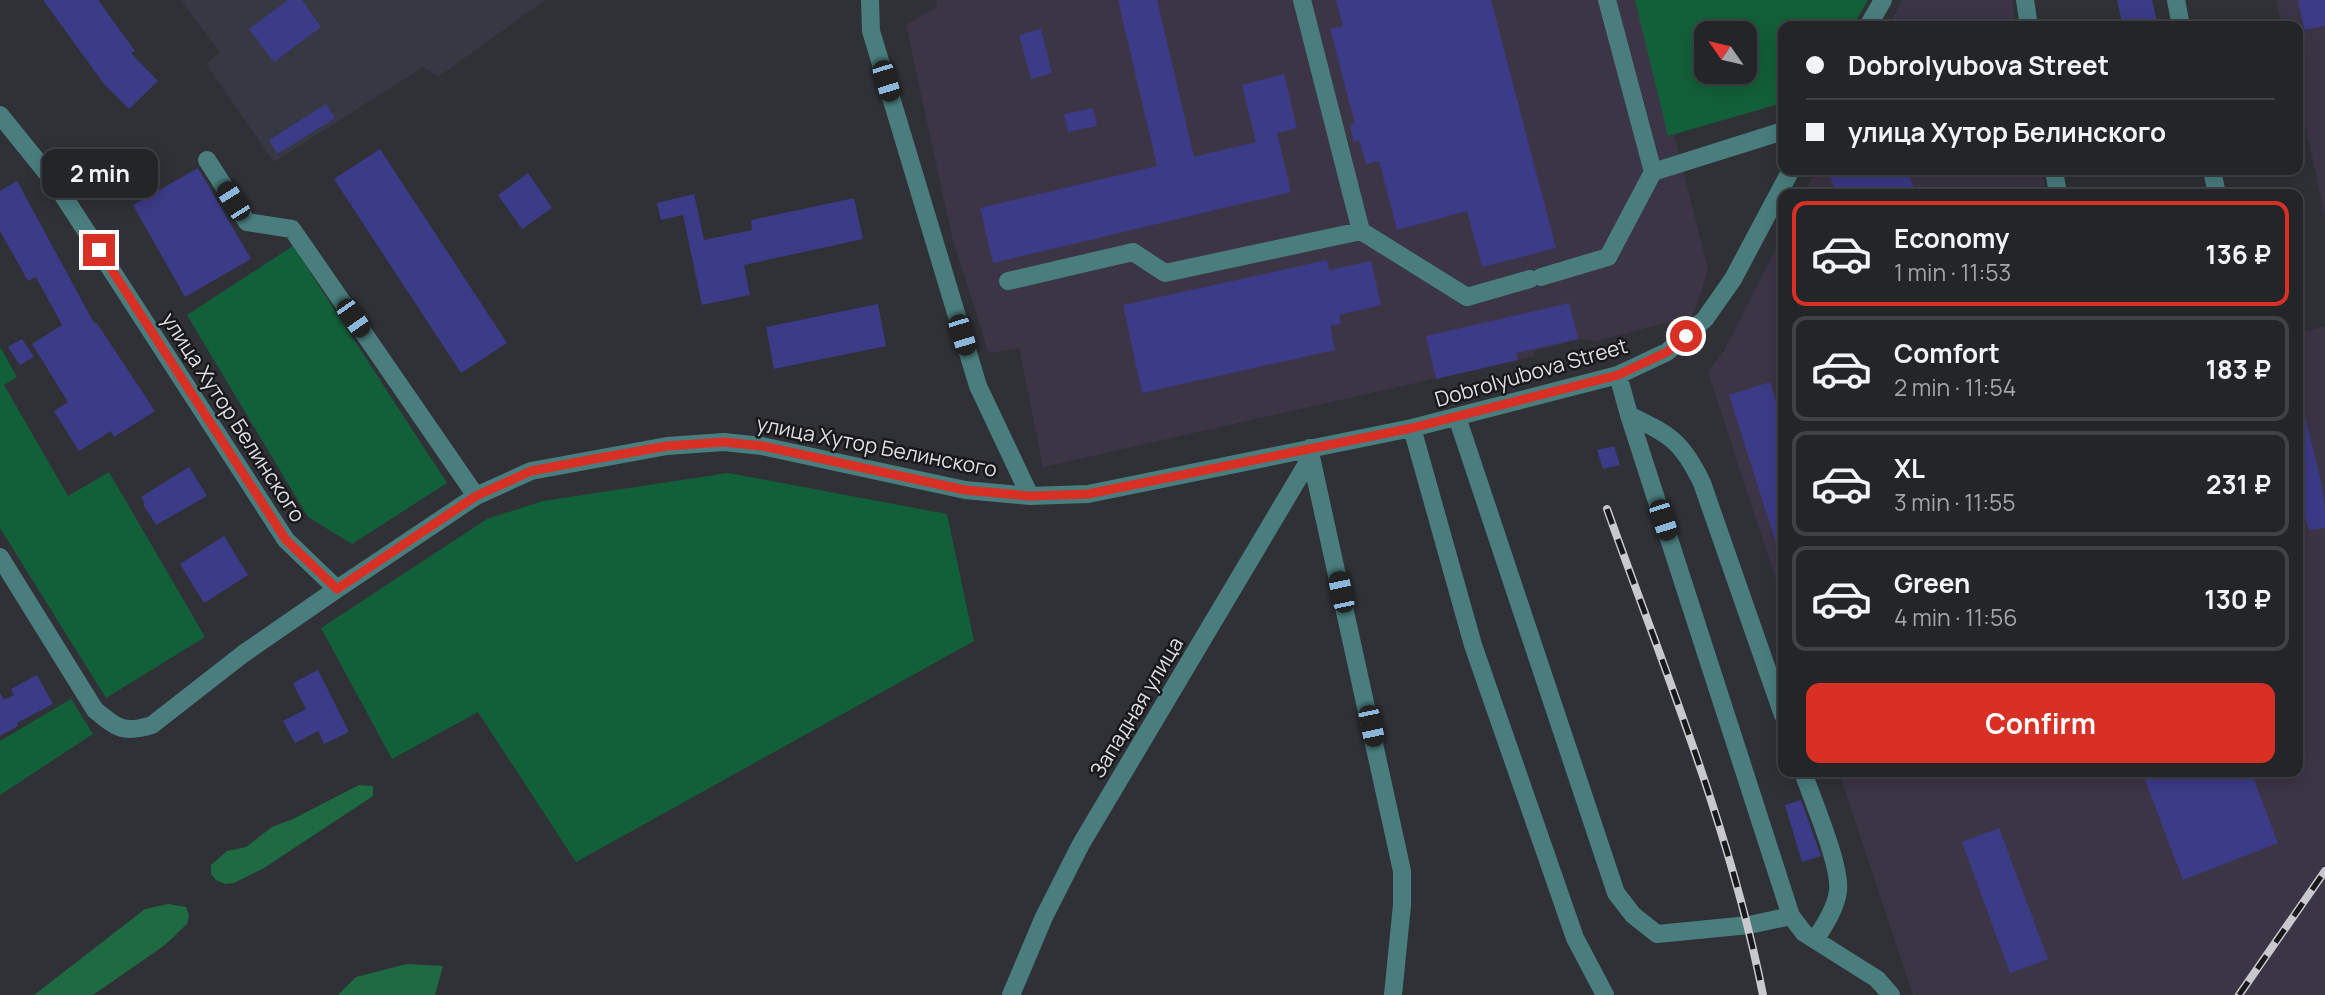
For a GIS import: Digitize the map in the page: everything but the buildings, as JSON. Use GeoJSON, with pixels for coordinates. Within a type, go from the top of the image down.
{"type":"FeatureCollection","features":[{"type":"Feature","properties":{"kind":"street"},"geometry":{"type":"LineString","coordinates":[[870,0],[871,31],[978,386],[1030,496]]}},
{"type":"Feature","properties":{"kind":"street"},"geometry":{"type":"LineString","coordinates":[[1301,0],[1361,231],[1467,297],[1608,257],[1653,172],[1607,0]]}},
{"type":"Feature","properties":{"kind":"street"},"geometry":{"type":"LineString","coordinates":[[1871,21],[1883,0]]}},
{"type":"Feature","properties":{"kind":"street"},"geometry":{"type":"LineString","coordinates":[[2025,0],[2028,21]]}},
{"type":"Feature","properties":{"kind":"street"},"geometry":{"type":"LineString","coordinates":[[2176,0],[2180,21]]}},
{"type":"Feature","properties":{"kind":"street","name":"улица Хутор Белинского"},"geometry":{"type":"LineString","coordinates":[[0,115],[55,183],[286,540],[337,589],[476,496],[531,471],[667,446],[724,442],[762,446],[965,490],[1030,496],[1088,494],[1310,453]]}},
{"type":"Feature","properties":{"kind":"street"},"geometry":{"type":"LineString","coordinates":[[1653,172],[1778,133]]}},
{"type":"Feature","properties":{"kind":"street"},"geometry":{"type":"LineString","coordinates":[[207,160],[247,222],[292,229],[476,496]]}},
{"type":"Feature","properties":{"kind":"street","name":"Dobrolyubova Street"},"geometry":{"type":"LineString","coordinates":[[1310,453],[1618,375],[1667,352],[1705,320],[1732,279],[1778,194]]}},
{"type":"Feature","properties":{"kind":"street"},"geometry":{"type":"LineString","coordinates":[[1008,281],[1133,252],[1165,273],[1361,231]]}},
{"type":"Feature","properties":{"kind":"street"},"geometry":{"type":"LineString","coordinates":[[1618,375],[1791,916],[1804,933],[1877,979],[1891,995]]}},
{"type":"Feature","properties":{"kind":"street"},"geometry":{"type":"LineString","coordinates":[[1629,415],[1668,433],[1688,454],[1702,483],[1778,701]]}},
{"type":"Feature","properties":{"kind":"street"},"geometry":{"type":"LineString","coordinates":[[1457,417],[1616,893],[1633,915],[1657,934],[1749,925],[1791,916]]}},
{"type":"Feature","properties":{"kind":"street"},"geometry":{"type":"LineString","coordinates":[[1412,428],[1473,645],[1575,938],[1605,995]]}},
{"type":"Feature","properties":{"kind":"street"},"geometry":{"type":"LineString","coordinates":[[1310,453],[1402,871],[1402,905],[1393,995]]}},
{"type":"Feature","properties":{"kind":"street","name":"Западная улица"},"geometry":{"type":"LineString","coordinates":[[1011,995],[1044,917],[1081,844],[1310,453]]}},
{"type":"Feature","properties":{"kind":"street"},"geometry":{"type":"LineString","coordinates":[[0,557],[95,710],[117,727],[134,730],[152,725],[243,654],[337,589]]}},
{"type":"Feature","properties":{"kind":"street"},"geometry":{"type":"LineString","coordinates":[[1805,777],[1832,853],[1838,891],[1828,918],[1815,940]]}},
{"type":"Feature","properties":{"kind":"shaded area"},"geometry":{"type":"Polygon","coordinates":[[[180,0],[545,0],[438,77],[423,67],[274,162],[206,64],[220,52],[180,0]]]}},
{"type":"Feature","properties":{"kind":"shaded area"},"geometry":{"type":"Polygon","coordinates":[[[937,0],[1636,0],[1669,136],[1674,135],[1708,269],[1693,316],[1596,341],[1579,339],[1534,351],[1535,356],[1043,467],[1019,348],[989,353],[952,237],[906,25],[937,6],[937,0]]]}},
{"type":"Feature","properties":{"kind":"shaded area"},"geometry":{"type":"Polygon","coordinates":[[[1902,0],[2012,0],[2015,21],[1892,21],[1902,0]]]}},
{"type":"Feature","properties":{"kind":"shaded area"},"geometry":{"type":"Polygon","coordinates":[[[2276,0],[2325,0],[2325,214],[2303,116],[2303,21],[2281,21],[2276,0]]]}},
{"type":"Feature","properties":{"kind":"shaded area"},"geometry":{"type":"Polygon","coordinates":[[[1814,175],[2043,175],[2045,189],[1806,189],[1814,175]]]}},
{"type":"Feature","properties":{"kind":"shaded area"},"geometry":{"type":"Polygon","coordinates":[[[1778,245],[1778,586],[1708,372],[1724,351],[1778,245]]]}},
{"type":"Feature","properties":{"kind":"shaded area"},"geometry":{"type":"Polygon","coordinates":[[[2325,327],[2325,995],[1913,995],[1841,777],[2303,777],[2303,332],[2325,327]]]}},
{"type":"Feature","properties":{"kind":"green space"},"geometry":{"type":"Polygon","coordinates":[[[1635,0],[1868,0],[1856,21],[1778,21],[1778,104],[1668,136],[1635,0]]]}},
{"type":"Feature","properties":{"kind":"green space"},"geometry":{"type":"Polygon","coordinates":[[[293,246],[447,483],[352,544],[308,517],[187,315],[293,246]]]}},
{"type":"Feature","properties":{"kind":"green space"},"geometry":{"type":"Polygon","coordinates":[[[0,347],[17,377],[4,385],[68,496],[109,472],[205,637],[106,698],[0,528],[0,347]]]}},
{"type":"Feature","properties":{"kind":"green space"},"geometry":{"type":"Polygon","coordinates":[[[728,473],[947,514],[974,641],[576,862],[478,712],[392,759],[321,628],[487,519],[543,501],[728,473]]]}},
{"type":"Feature","properties":{"kind":"green space"},"geometry":{"type":"Polygon","coordinates":[[[71,699],[93,734],[0,795],[0,741],[71,699]]]}},
{"type":"Feature","properties":{"kind":"green space"},"geometry":{"type":"Polygon","coordinates":[[[359,785],[373,786],[373,796],[264,868],[234,883],[225,884],[211,874],[211,865],[227,851],[246,847],[272,827],[359,785]]]}},
{"type":"Feature","properties":{"kind":"green space"},"geometry":{"type":"Polygon","coordinates":[[[168,904],[186,907],[189,916],[187,924],[165,945],[93,995],[34,995],[145,909],[168,904]]]}},
{"type":"Feature","properties":{"kind":"green space"},"geometry":{"type":"Polygon","coordinates":[[[407,964],[443,966],[435,995],[338,995],[356,977],[407,964]]]}},
{"type":"Feature","properties":{"kind":"railway"},"geometry":{"type":"LineString","coordinates":[[1607,509],[1714,810],[1733,871],[1763,995]]}},
{"type":"Feature","properties":{"kind":"railway"},"geometry":{"type":"LineString","coordinates":[[2239,995],[2325,871]]}},
{"type":"Feature","properties":{"kind":"route"},"geometry":{"type":"LineString","coordinates":[[99,250],[286,540],[337,589],[476,496],[531,471],[594,459],[667,446],[724,442],[762,446],[965,490],[1030,496],[1088,494],[1412,428],[1618,375],[1667,352],[1686,336]]}}]}
